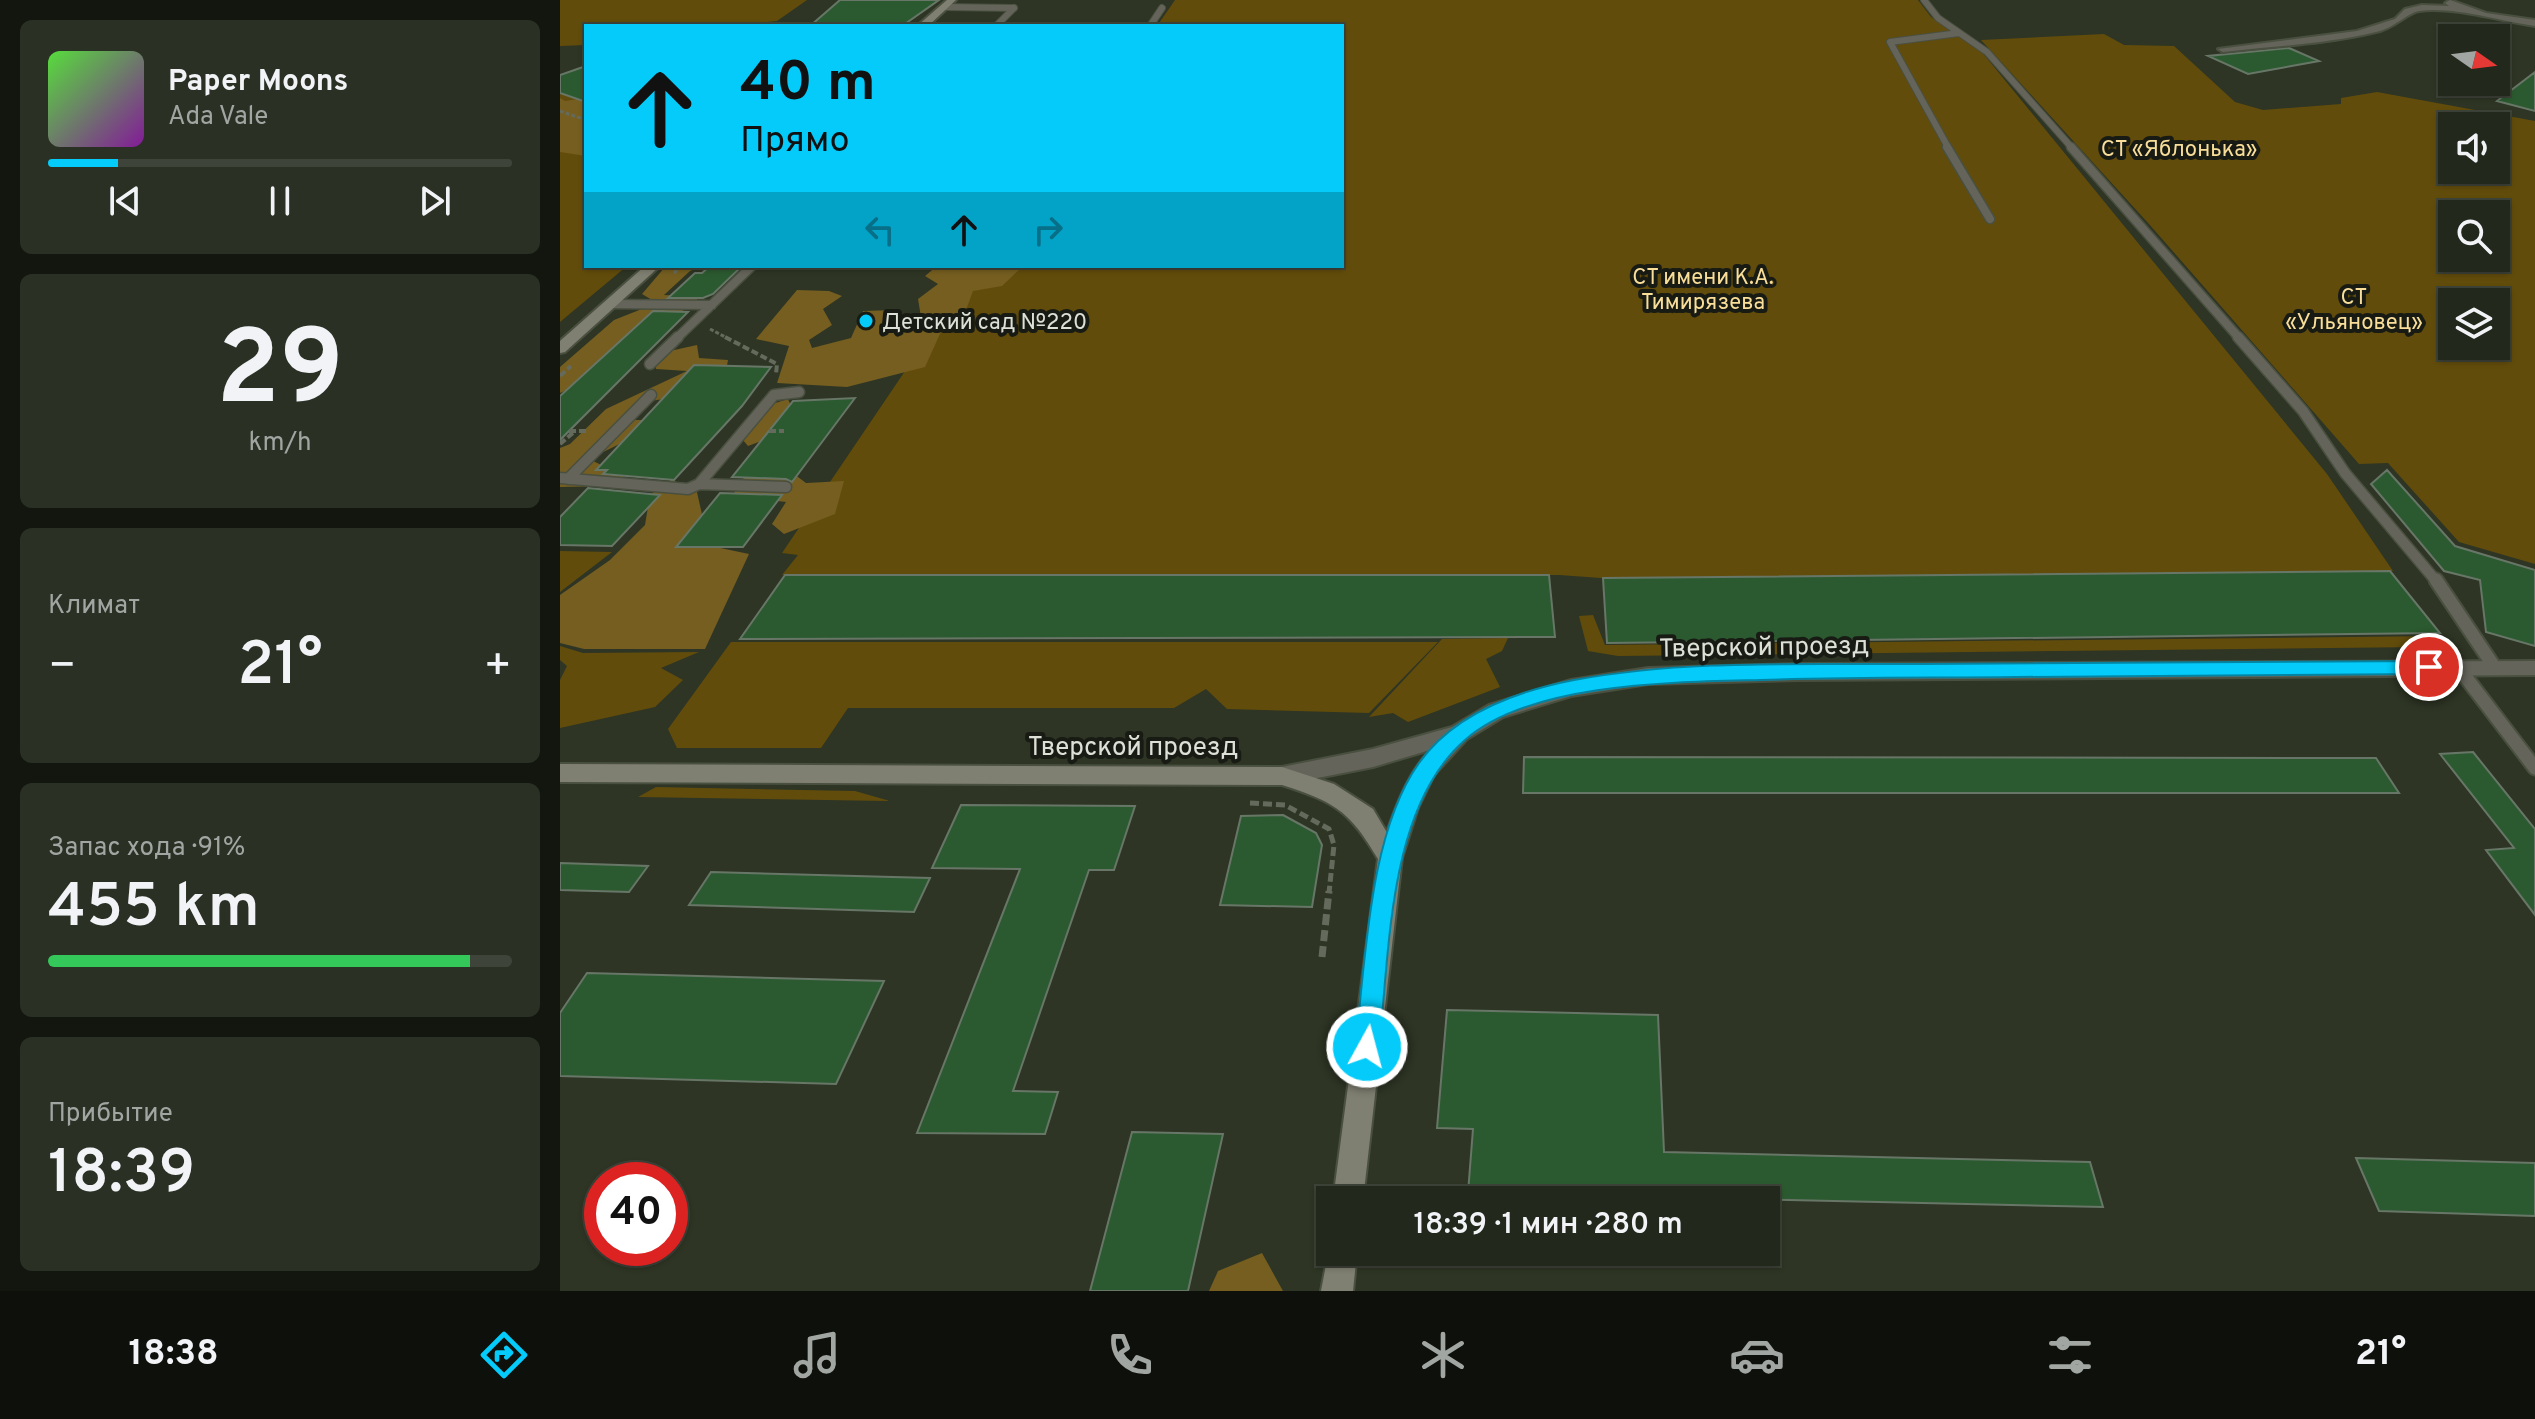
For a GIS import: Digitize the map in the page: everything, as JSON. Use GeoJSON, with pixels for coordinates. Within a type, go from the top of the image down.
{"type":"FeatureCollection","features":[{"type":"Feature","properties":{"kind":"street"},"geometry":{"type":"LineString","coordinates":[[2445,0],[2462,9],[2500,20],[2535,23]]}},
{"type":"Feature","properties":{"kind":"street"},"geometry":{"type":"LineString","coordinates":[[924,24],[948,3]]}},
{"type":"Feature","properties":{"kind":"street"},"geometry":{"type":"LineString","coordinates":[[2223,49],[2357,34],[2379,29],[2398,21],[2408,11],[2422,8],[2462,9]]}},
{"type":"Feature","properties":{"kind":"street"},"geometry":{"type":"LineString","coordinates":[[560,349],[651,268]]}},
{"type":"Feature","properties":{"kind":"street","name":"Тверской проезд"},"geometry":{"type":"LineString","coordinates":[[560,773],[1282,776],[1373,758],[1459,733],[1496,711],[1571,688],[1648,676],[1798,672],[2535,668]]}},
{"type":"Feature","properties":{"kind":"street"},"geometry":{"type":"LineString","coordinates":[[1350,1186],[1390,858],[1407,808],[1426,769],[1459,733]]}},
{"type":"Feature","properties":{"kind":"street"},"geometry":{"type":"LineString","coordinates":[[1282,776],[1326,790],[1365,816],[1390,858]]}},
{"type":"Feature","properties":{"kind":"street"},"geometry":{"type":"LineString","coordinates":[[1337,1291],[1340,1266]]}},
{"type":"Feature","properties":{"kind":"lane"},"geometry":{"type":"LineString","coordinates":[[1924,0],[1938,18],[1987,52],[2303,411],[2345,473],[2426,566],[2495,668]]}},
{"type":"Feature","properties":{"kind":"lane"},"geometry":{"type":"LineString","coordinates":[[948,3],[1014,8],[998,24]]}},
{"type":"Feature","properties":{"kind":"lane"},"geometry":{"type":"LineString","coordinates":[[1151,24],[1162,8]]}},
{"type":"Feature","properties":{"kind":"lane"},"geometry":{"type":"LineString","coordinates":[[1959,33],[1890,42],[1930,118],[1990,219]]}},
{"type":"Feature","properties":{"kind":"lane"},"geometry":{"type":"LineString","coordinates":[[650,364],[750,268]]}},
{"type":"Feature","properties":{"kind":"lane"},"geometry":{"type":"LineString","coordinates":[[610,304],[712,305]]}},
{"type":"Feature","properties":{"kind":"lane"},"geometry":{"type":"LineString","coordinates":[[564,478],[688,489],[699,484],[774,395],[799,392]]}},
{"type":"Feature","properties":{"kind":"lane"},"geometry":{"type":"LineString","coordinates":[[564,478],[651,395]]}},
{"type":"Feature","properties":{"kind":"lane"},"geometry":{"type":"LineString","coordinates":[[699,484],[786,487]]}},
{"type":"Feature","properties":{"kind":"lane"},"geometry":{"type":"LineString","coordinates":[[2458,667],[2535,768]]}},
{"type":"Feature","properties":{"kind":"path"},"geometry":{"type":"LineString","coordinates":[[560,111],[584,119]]}},
{"type":"Feature","properties":{"kind":"path"},"geometry":{"type":"LineString","coordinates":[[695,321],[777,364],[774,395]]}},
{"type":"Feature","properties":{"kind":"path"},"geometry":{"type":"LineString","coordinates":[[560,444],[576,431]]}},
{"type":"Feature","properties":{"kind":"path"},"geometry":{"type":"LineString","coordinates":[[1240,802],[1285,805],[1329,829],[1334,845],[1322,957]]}},
{"type":"Feature","properties":{"kind":"green space"},"geometry":{"type":"Polygon","coordinates":[[[560,0],[807,0],[777,21],[749,24],[584,24],[584,45],[560,46],[560,0]]]}},
{"type":"Feature","properties":{"kind":"green space","name":"СТ имени К.А. Тимирязева"},"geometry":{"type":"Polygon","coordinates":[[[1175,0],[1918,0],[1931,17],[1981,51],[2327,474],[2393,571],[1601,578],[1559,575],[782,575],[798,555],[782,553],[975,268],[1344,268],[1344,24],[1158,24],[1175,0]]]}},
{"type":"Feature","properties":{"kind":"green space","name":"СТ «Ульяновец»"},"geometry":{"type":"Polygon","coordinates":[[[2104,34],[2124,45],[2174,46],[2235,102],[2263,110],[2341,104],[2341,98],[2377,92],[2486,112],[2438,112],[2438,184],[2510,184],[2510,116],[2535,121],[2535,564],[2459,542],[2388,463],[2359,464],[2149,224],[1981,40],[2104,34]]]}},
{"type":"Feature","properties":{"kind":"green space"},"geometry":{"type":"Polygon","coordinates":[[[560,93],[584,101],[584,268],[625,268],[560,322],[560,93]]]}},
{"type":"Feature","properties":{"kind":"green space"},"geometry":{"type":"Polygon","coordinates":[[[560,551],[612,552],[560,592],[560,551]]]}},
{"type":"Feature","properties":{"kind":"green space"},"geometry":{"type":"Polygon","coordinates":[[[1593,615],[1605,645],[2439,636],[2422,647],[1618,656],[1588,651],[1579,616],[1593,615]]]}},
{"type":"Feature","properties":{"kind":"green space"},"geometry":{"type":"Polygon","coordinates":[[[1508,638],[1502,651],[1486,659],[1500,687],[1408,722],[1393,713],[1369,717],[1442,639],[1508,638]]]}},
{"type":"Feature","properties":{"kind":"green space"},"geometry":{"type":"Polygon","coordinates":[[[731,642],[1438,642],[1369,713],[1227,709],[1206,689],[1174,708],[848,708],[821,748],[677,748],[668,729],[731,642]]]}},
{"type":"Feature","properties":{"kind":"green space"},"geometry":{"type":"Polygon","coordinates":[[[560,646],[583,653],[699,652],[661,668],[683,680],[655,707],[560,728],[560,680],[567,666],[560,660],[560,646]]]}},
{"type":"Feature","properties":{"kind":"green space"},"geometry":{"type":"Polygon","coordinates":[[[656,787],[855,791],[890,801],[638,797],[656,787]]]}},
{"type":"Feature","properties":{"kind":"shaded area"},"geometry":{"type":"Polygon","coordinates":[[[560,98],[565,101],[584,98],[584,156],[560,152],[560,98]]]}},
{"type":"Feature","properties":{"kind":"shaded area"},"geometry":{"type":"Polygon","coordinates":[[[664,268],[697,268],[664,295],[700,297],[602,375],[560,393],[560,367],[614,320],[657,303],[642,294],[664,268]]]}},
{"type":"Feature","properties":{"kind":"shaded area"},"geometry":{"type":"Polygon","coordinates":[[[935,268],[1021,268],[1002,286],[973,291],[966,310],[944,325],[925,367],[847,387],[777,383],[789,346],[756,339],[797,290],[829,291],[842,296],[823,309],[832,325],[809,340],[812,348],[851,338],[863,311],[894,310],[896,330],[921,317],[918,299],[938,284],[925,276],[935,268]]]}},
{"type":"Feature","properties":{"kind":"shaded area"},"geometry":{"type":"Polygon","coordinates":[[[697,345],[699,358],[728,360],[726,371],[675,397],[639,403],[622,420],[655,420],[654,427],[589,459],[624,476],[611,486],[560,487],[560,448],[570,444],[606,409],[687,371],[656,369],[656,354],[697,345]]]}},
{"type":"Feature","properties":{"kind":"shaded area"},"geometry":{"type":"Polygon","coordinates":[[[788,399],[791,406],[772,437],[748,446],[737,433],[760,408],[788,399]]]}},
{"type":"Feature","properties":{"kind":"shaded area"},"geometry":{"type":"Polygon","coordinates":[[[752,474],[794,474],[806,483],[844,481],[835,514],[784,534],[772,524],[786,502],[733,496],[739,481],[752,474]]]}},
{"type":"Feature","properties":{"kind":"shaded area"},"geometry":{"type":"Polygon","coordinates":[[[671,480],[696,488],[704,523],[692,542],[749,554],[705,649],[584,649],[560,643],[560,595],[610,560],[645,525],[650,495],[671,480]]]}},
{"type":"Feature","properties":{"kind":"shaded area"},"geometry":{"type":"Polygon","coordinates":[[[1262,1253],[1283,1291],[1209,1291],[1218,1271],[1262,1253]]]}},
{"type":"Feature","properties":{"kind":"building"},"geometry":{"type":"Polygon","coordinates":[[[840,0],[939,0],[905,24],[812,24],[840,0]]]}},
{"type":"Feature","properties":{"kind":"building"},"geometry":{"type":"Polygon","coordinates":[[[2289,48],[2319,61],[2248,74],[2208,56],[2289,48]]]}},
{"type":"Feature","properties":{"kind":"building"},"geometry":{"type":"Polygon","coordinates":[[[584,67],[584,101],[560,93],[560,75],[584,67]]]}},
{"type":"Feature","properties":{"kind":"building"},"geometry":{"type":"Polygon","coordinates":[[[2535,72],[2535,111],[2497,101],[2510,96],[2510,91],[2535,72]]]}},
{"type":"Feature","properties":{"kind":"building"},"geometry":{"type":"Polygon","coordinates":[[[708,268],[740,268],[713,294],[703,298],[668,298],[695,273],[702,273],[708,268]]]}},
{"type":"Feature","properties":{"kind":"building"},"geometry":{"type":"Polygon","coordinates":[[[653,311],[688,312],[560,440],[560,396],[653,311]]]}},
{"type":"Feature","properties":{"kind":"building"},"geometry":{"type":"Polygon","coordinates":[[[694,365],[771,367],[742,406],[674,480],[603,474],[607,470],[596,470],[694,365]]]}},
{"type":"Feature","properties":{"kind":"building"},"geometry":{"type":"Polygon","coordinates":[[[855,398],[792,482],[786,479],[732,477],[793,401],[855,398]]]}},
{"type":"Feature","properties":{"kind":"building"},"geometry":{"type":"Polygon","coordinates":[[[2387,470],[2455,546],[2535,570],[2535,646],[2486,632],[2480,580],[2444,571],[2371,484],[2387,470]]]}},
{"type":"Feature","properties":{"kind":"building"},"geometry":{"type":"Polygon","coordinates":[[[588,488],[660,495],[612,546],[560,545],[560,517],[588,488]]]}},
{"type":"Feature","properties":{"kind":"building"},"geometry":{"type":"Polygon","coordinates":[[[720,493],[782,495],[743,547],[676,547],[720,493]]]}},
{"type":"Feature","properties":{"kind":"building"},"geometry":{"type":"Polygon","coordinates":[[[2390,571],[2440,633],[1607,643],[1603,578],[2390,571]]]}},
{"type":"Feature","properties":{"kind":"building"},"geometry":{"type":"Polygon","coordinates":[[[785,575],[1549,575],[1555,637],[740,639],[785,575]]]}},
{"type":"Feature","properties":{"kind":"building"},"geometry":{"type":"Polygon","coordinates":[[[2473,752],[2535,829],[2535,915],[2486,850],[2514,848],[2440,754],[2473,752]]]}},
{"type":"Feature","properties":{"kind":"building"},"geometry":{"type":"Polygon","coordinates":[[[1524,757],[2376,758],[2399,793],[1523,793],[1524,757]]]}},
{"type":"Feature","properties":{"kind":"building"},"geometry":{"type":"Polygon","coordinates":[[[961,805],[1135,806],[1114,870],[1089,870],[1013,1091],[1058,1092],[1045,1134],[917,1133],[1020,869],[932,868],[961,805]]]}},
{"type":"Feature","properties":{"kind":"building"},"geometry":{"type":"Polygon","coordinates":[[[1283,815],[1316,833],[1322,845],[1312,907],[1220,905],[1241,816],[1283,815]]]}},
{"type":"Feature","properties":{"kind":"building"},"geometry":{"type":"Polygon","coordinates":[[[560,863],[648,866],[629,892],[560,890],[560,863]]]}},
{"type":"Feature","properties":{"kind":"building"},"geometry":{"type":"Polygon","coordinates":[[[711,872],[930,878],[914,912],[689,905],[711,872]]]}},
{"type":"Feature","properties":{"kind":"building"},"geometry":{"type":"Polygon","coordinates":[[[587,973],[884,981],[836,1084],[560,1076],[560,1013],[587,973]]]}},
{"type":"Feature","properties":{"kind":"building"},"geometry":{"type":"Polygon","coordinates":[[[1447,1010],[1658,1015],[1664,1152],[2090,1162],[2103,1207],[1780,1200],[1780,1186],[1469,1186],[1473,1129],[1437,1128],[1447,1010]]]}},
{"type":"Feature","properties":{"kind":"building"},"geometry":{"type":"Polygon","coordinates":[[[1132,1132],[1223,1134],[1188,1291],[1090,1291],[1132,1132]]]}},
{"type":"Feature","properties":{"kind":"building"},"geometry":{"type":"Polygon","coordinates":[[[2356,1158],[2535,1163],[2535,1216],[2379,1211],[2356,1158]]]}},
{"type":"Feature","properties":{"kind":"place","name":"Детский сад №220"},"geometry":{"type":"Point","coordinates":[866,321]}},
{"type":"Feature","properties":{"kind":"route"},"geometry":{"type":"LineString","coordinates":[[1367,1047],[1390,858],[1407,808],[1426,769],[1459,733],[1496,711],[1571,688],[1648,676],[2429,667]]}},
{"type":"Feature","properties":{"kind":"park label","name":"СТ «Яблонька»"},"geometry":{"type":"Point","coordinates":[2179,148]}}]}
